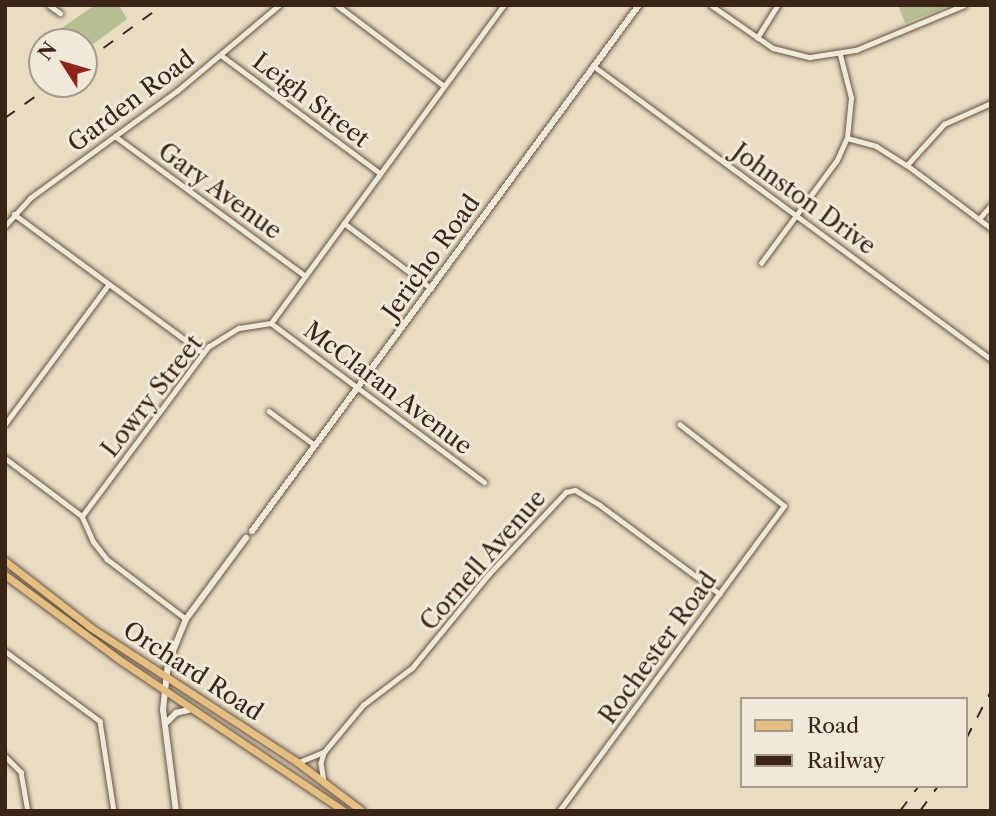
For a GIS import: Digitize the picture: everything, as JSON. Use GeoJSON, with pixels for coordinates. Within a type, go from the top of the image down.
{"type":"FeatureCollection","features":[{"type":"Feature","properties":{"kind":"main road","name":"Jericho Road"},"geometry":{"type":"LineString","coordinates":[[252,531],[639,5]]}},
{"type":"Feature","properties":{"kind":"main road"},"geometry":{"type":"LineString","coordinates":[[176,811],[165,724],[163,688],[166,676],[186,619],[246,538]]}},
{"type":"Feature","properties":{"kind":"main road","name":"Orchard Road"},"geometry":{"type":"LineString","coordinates":[[5,561],[90,627],[298,762],[362,811]]}},
{"type":"Feature","properties":{"kind":"main road","name":"Orchard Road"},"geometry":{"type":"LineString","coordinates":[[5,575],[163,688],[344,811]]}},
{"type":"Feature","properties":{"kind":"main road"},"geometry":{"type":"LineString","coordinates":[[165,724],[176,713],[195,709]]}},
{"type":"Feature","properties":{"kind":"street"},"geometry":{"type":"LineString","coordinates":[[50,5],[60,13]]}},
{"type":"Feature","properties":{"kind":"street","name":"Garden Road"},"geometry":{"type":"LineString","coordinates":[[5,226],[14,214],[221,55],[279,5]]}},
{"type":"Feature","properties":{"kind":"street"},"geometry":{"type":"LineString","coordinates":[[337,5],[444,86]]}},
{"type":"Feature","properties":{"kind":"street"},"geometry":{"type":"LineString","coordinates":[[271,323],[504,5]]}},
{"type":"Feature","properties":{"kind":"street"},"geometry":{"type":"LineString","coordinates":[[711,5],[757,38],[801,57],[840,55],[964,5]]}},
{"type":"Feature","properties":{"kind":"street"},"geometry":{"type":"LineString","coordinates":[[757,38],[778,5]]}},
{"type":"Feature","properties":{"kind":"street","name":"Leigh Street"},"geometry":{"type":"LineString","coordinates":[[221,55],[380,173]]}},
{"type":"Feature","properties":{"kind":"street"},"geometry":{"type":"LineString","coordinates":[[761,263],[797,216],[847,138],[851,98],[840,55]]}},
{"type":"Feature","properties":{"kind":"street","name":"Johnston Drive"},"geometry":{"type":"LineString","coordinates":[[595,67],[991,359]]}},
{"type":"Feature","properties":{"kind":"street"},"geometry":{"type":"LineString","coordinates":[[907,165],[944,124],[991,103]]}},
{"type":"Feature","properties":{"kind":"street","name":"Gary Avenue"},"geometry":{"type":"LineString","coordinates":[[116,136],[304,275]]}},
{"type":"Feature","properties":{"kind":"street"},"geometry":{"type":"LineString","coordinates":[[847,138],[876,146],[907,165],[991,228]]}},
{"type":"Feature","properties":{"kind":"street"},"geometry":{"type":"LineString","coordinates":[[979,219],[991,205]]}},
{"type":"Feature","properties":{"kind":"street"},"geometry":{"type":"LineString","coordinates":[[14,214],[203,354]]}},
{"type":"Feature","properties":{"kind":"street"},"geometry":{"type":"LineString","coordinates":[[344,223],[431,288]]}},
{"type":"Feature","properties":{"kind":"street"},"geometry":{"type":"LineString","coordinates":[[5,424],[109,284]]}},
{"type":"Feature","properties":{"kind":"street","name":"Lowry Street"},"geometry":{"type":"LineString","coordinates":[[82,516],[203,354],[240,328],[271,323]]}},
{"type":"Feature","properties":{"kind":"street","name":"McClaran Avenue"},"geometry":{"type":"LineString","coordinates":[[271,323],[484,482]]}},
{"type":"Feature","properties":{"kind":"street"},"geometry":{"type":"LineString","coordinates":[[268,411],[315,446]]}},
{"type":"Feature","properties":{"kind":"street","name":"Rochester Road"},"geometry":{"type":"LineString","coordinates":[[559,811],[784,506],[680,425]]}},
{"type":"Feature","properties":{"kind":"street"},"geometry":{"type":"LineString","coordinates":[[5,458],[82,516],[93,541],[107,559],[186,619]]}},
{"type":"Feature","properties":{"kind":"street","name":"Cornell Avenue"},"geometry":{"type":"LineString","coordinates":[[298,762],[314,760],[324,752],[363,705],[424,655],[488,575],[566,492],[583,494],[720,594]]}},
{"type":"Feature","properties":{"kind":"street"},"geometry":{"type":"LineString","coordinates":[[5,651],[100,722],[114,811]]}},
{"type":"Feature","properties":{"kind":"street"},"geometry":{"type":"LineString","coordinates":[[324,752],[320,763],[325,783]]}},
{"type":"Feature","properties":{"kind":"street"},"geometry":{"type":"LineString","coordinates":[[5,757],[21,772],[28,811]]}},
{"type":"Feature","properties":{"kind":"green space"},"geometry":{"type":"Polygon","coordinates":[[[95,5],[119,5],[127,19],[98,41],[98,28],[62,28],[95,5]]]}},
{"type":"Feature","properties":{"kind":"green space"},"geometry":{"type":"Polygon","coordinates":[[[898,5],[951,5],[905,23],[898,5]]]}},
{"type":"Feature","properties":{"kind":"railway"},"geometry":{"type":"LineString","coordinates":[[98,52],[163,5]]}},
{"type":"Feature","properties":{"kind":"railway"},"geometry":{"type":"LineString","coordinates":[[5,118],[33,98]]}},
{"type":"Feature","properties":{"kind":"railway"},"geometry":{"type":"LineString","coordinates":[[968,735],[991,691]]}},
{"type":"Feature","properties":{"kind":"railway"},"geometry":{"type":"LineString","coordinates":[[900,811],[917,788]]}},
{"type":"Feature","properties":{"kind":"railway"},"geometry":{"type":"LineString","coordinates":[[920,811],[937,788]]}}]}
